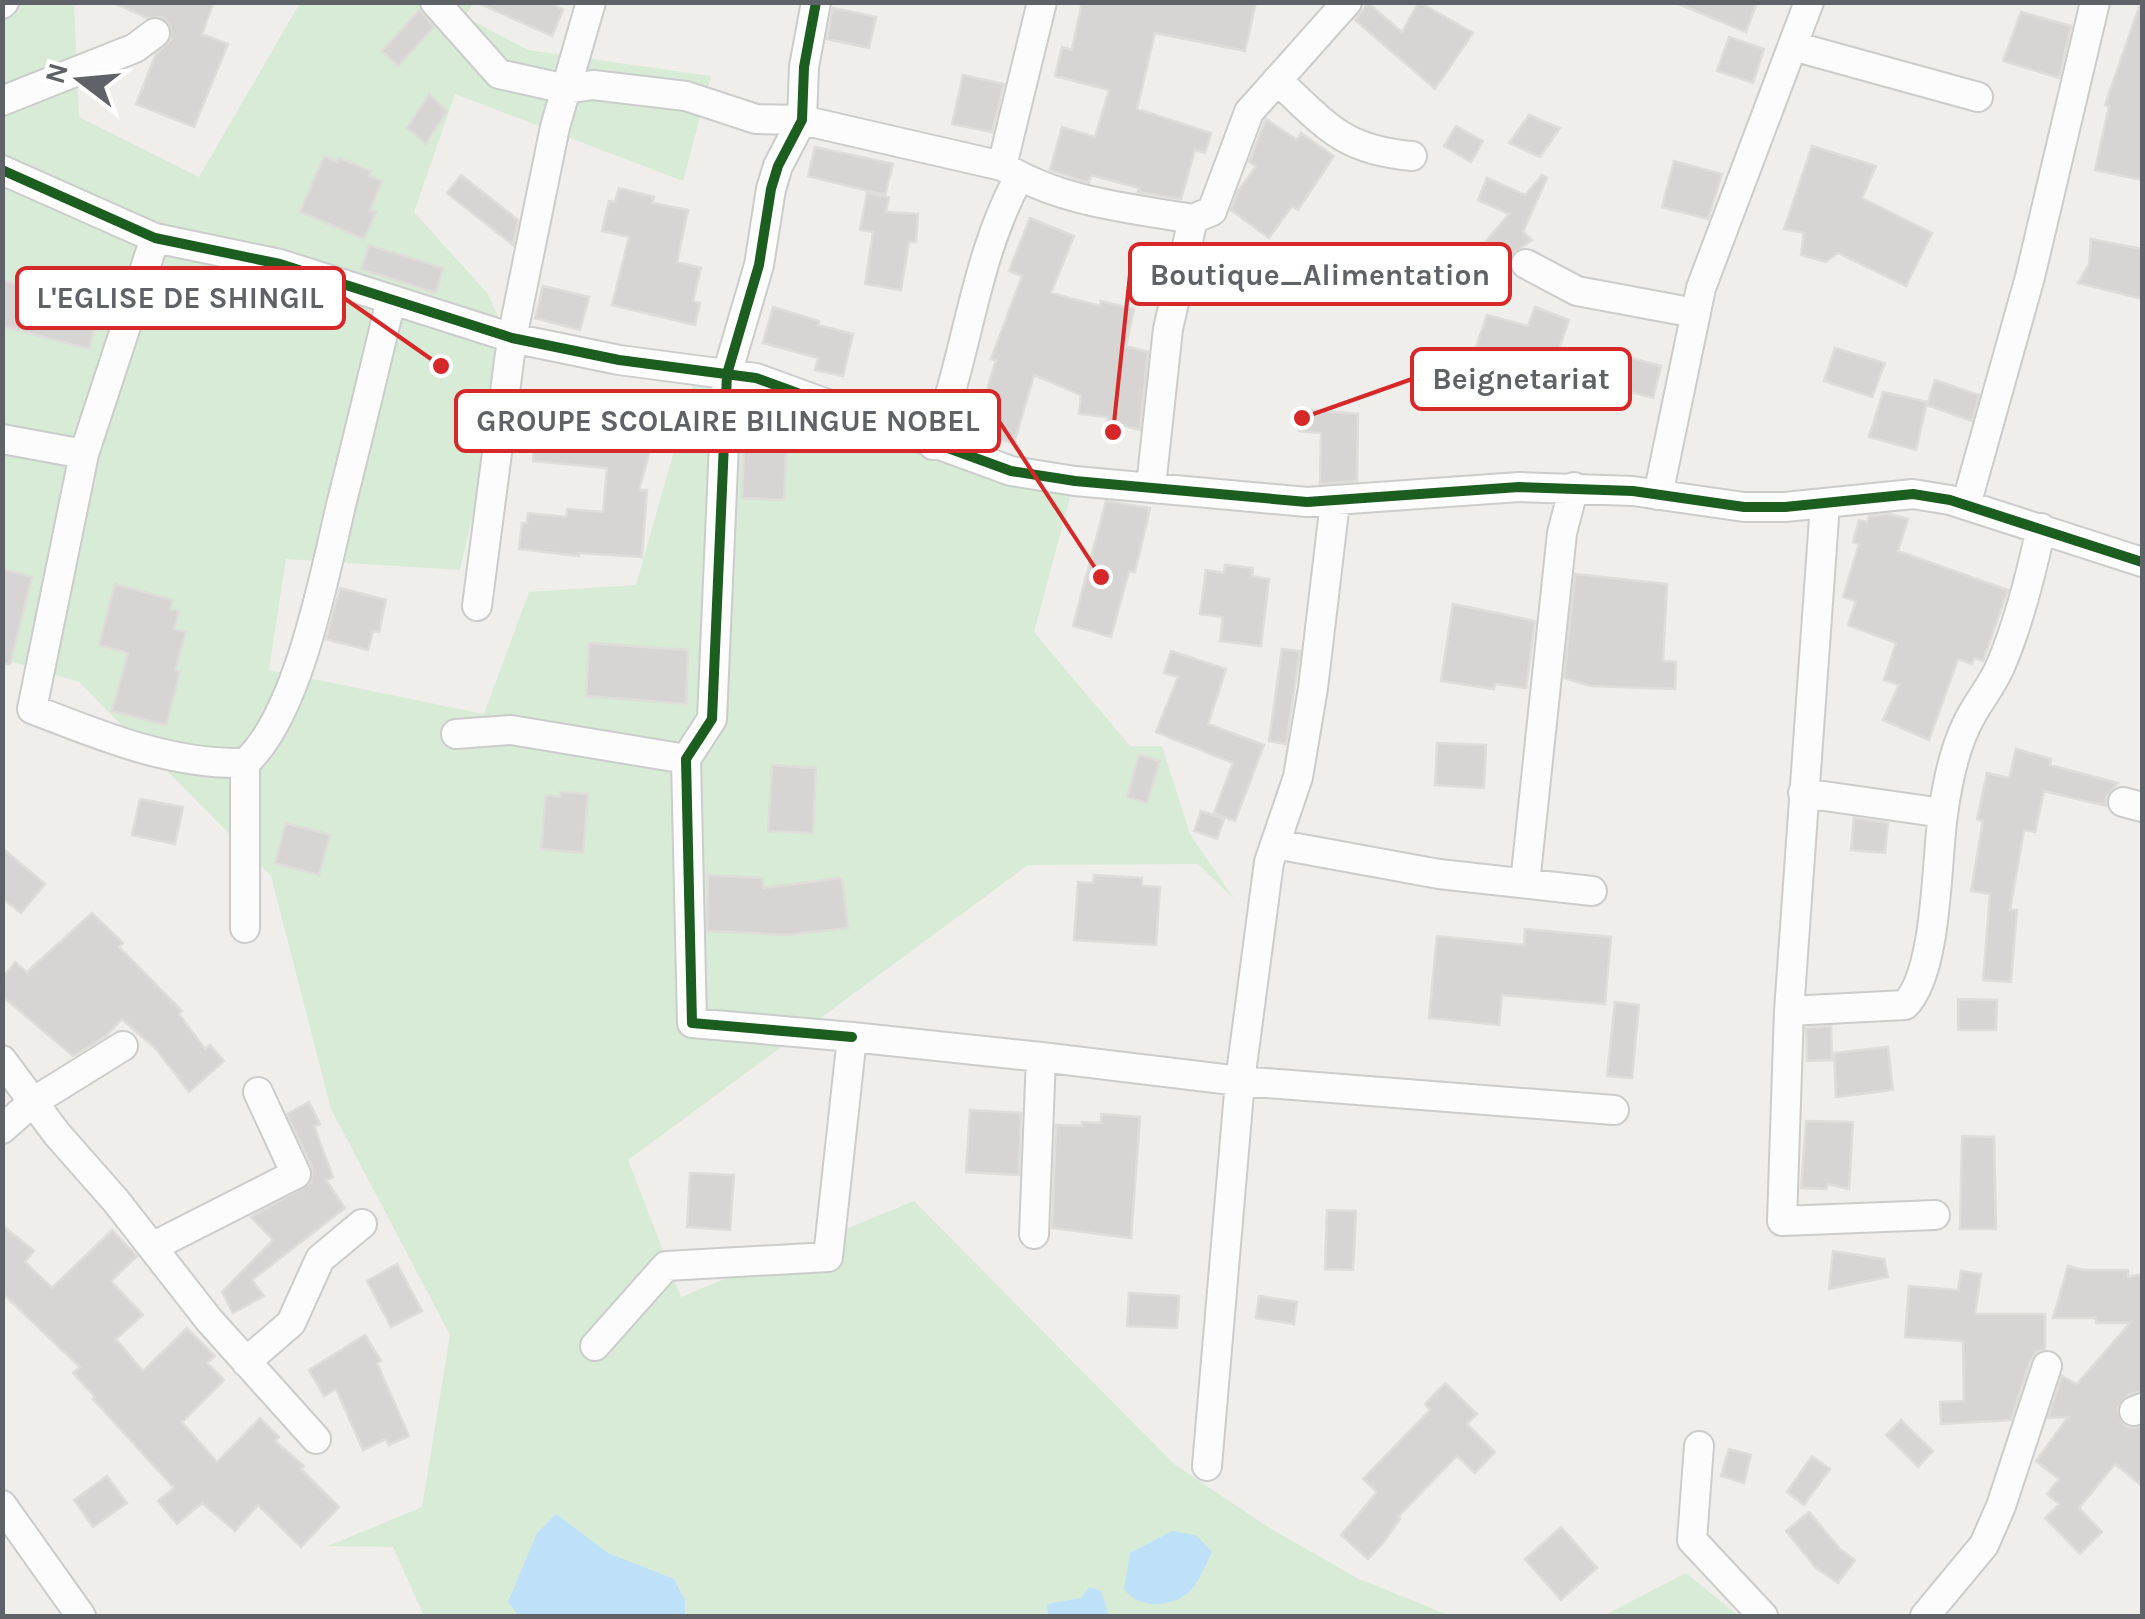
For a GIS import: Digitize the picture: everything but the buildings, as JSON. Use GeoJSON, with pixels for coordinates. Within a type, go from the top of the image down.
{"type":"FeatureCollection","features":[{"type":"Feature","properties":{"kind":"street"},"geometry":{"type":"LineString","coordinates":[[435,2],[499,74],[566,89],[593,85],[686,96],[756,119],[802,120],[1011,171],[1060,193],[1193,219],[1212,211],[1249,112],[1346,2]]}},
{"type":"Feature","properties":{"kind":"street"},"geometry":{"type":"LineString","coordinates":[[476,606],[512,338],[555,127],[591,2]]}},
{"type":"Feature","properties":{"kind":"street"},"geometry":{"type":"LineString","coordinates":[[816,2],[804,67],[802,120],[778,166],[771,189],[759,266],[727,374],[712,718],[686,759],[692,1024],[1042,1057],[1240,1082],[1614,1110]]}},
{"type":"Feature","properties":{"kind":"street"},"geometry":{"type":"LineString","coordinates":[[934,445],[1011,171],[1042,2]]}},
{"type":"Feature","properties":{"kind":"street"},"geometry":{"type":"LineString","coordinates":[[1658,495],[1700,288],[1808,2]]}},
{"type":"Feature","properties":{"kind":"street"},"geometry":{"type":"LineString","coordinates":[[1966,505],[2030,277],[2095,2]]}},
{"type":"Feature","properties":{"kind":"street"},"geometry":{"type":"LineString","coordinates":[[2,101],[136,48],[156,33]]}},
{"type":"Feature","properties":{"kind":"street"},"geometry":{"type":"LineString","coordinates":[[1793,46],[1978,97]]}},
{"type":"Feature","properties":{"kind":"street"},"geometry":{"type":"LineString","coordinates":[[1277,80],[1342,138],[1378,153],[1412,156]]}},
{"type":"Feature","properties":{"kind":"street"},"geometry":{"type":"LineString","coordinates":[[2,170],[155,238],[280,264],[512,338],[619,360],[756,378],[1011,472],[1307,502],[1574,486],[1744,507],[1825,504],[1913,494],[1966,505],[2142,562]]}},
{"type":"Feature","properties":{"kind":"street"},"geometry":{"type":"LineString","coordinates":[[1151,486],[1168,329],[1193,219]]}},
{"type":"Feature","properties":{"kind":"street"},"geometry":{"type":"LineString","coordinates":[[155,238],[84,454],[32,709],[106,738],[157,752],[211,764],[246,763],[258,752],[279,717],[312,627],[391,300]]}},
{"type":"Feature","properties":{"kind":"street"},"geometry":{"type":"LineString","coordinates":[[1526,264],[1577,291],[1695,313]]}},
{"type":"Feature","properties":{"kind":"street"},"geometry":{"type":"LineString","coordinates":[[2,438],[84,454]]}},
{"type":"Feature","properties":{"kind":"street"},"geometry":{"type":"LineString","coordinates":[[1525,883],[1562,533],[1574,486]]}},
{"type":"Feature","properties":{"kind":"street"},"geometry":{"type":"LineString","coordinates":[[1207,1466],[1240,1082],[1269,862],[1298,776],[1313,688],[1335,502]]}},
{"type":"Feature","properties":{"kind":"street"},"geometry":{"type":"LineString","coordinates":[[1825,504],[1789,1010],[1782,1221],[1935,1215]]}},
{"type":"Feature","properties":{"kind":"street"},"geometry":{"type":"LineString","coordinates":[[1789,1010],[1905,1005],[1914,996],[1921,982],[1932,924],[1943,813],[1956,752],[1966,725],[1999,671],[2042,528]]}},
{"type":"Feature","properties":{"kind":"street"},"geometry":{"type":"LineString","coordinates":[[456,734],[511,730],[686,759]]}},
{"type":"Feature","properties":{"kind":"street"},"geometry":{"type":"LineString","coordinates":[[245,928],[246,763]]}},
{"type":"Feature","properties":{"kind":"street"},"geometry":{"type":"LineString","coordinates":[[1803,793],[1943,813]]}},
{"type":"Feature","properties":{"kind":"street"},"geometry":{"type":"LineString","coordinates":[[1275,844],[1440,874],[1592,891]]}},
{"type":"Feature","properties":{"kind":"street"},"geometry":{"type":"LineString","coordinates":[[595,1346],[666,1266],[828,1257],[852,1037]]}},
{"type":"Feature","properties":{"kind":"street"},"geometry":{"type":"LineString","coordinates":[[2,1129],[33,1102],[123,1046]]}},
{"type":"Feature","properties":{"kind":"street"},"geometry":{"type":"LineString","coordinates":[[1034,1234],[1042,1057]]}},
{"type":"Feature","properties":{"kind":"street"},"geometry":{"type":"LineString","coordinates":[[2,1060],[246,1362],[316,1439]]}},
{"type":"Feature","properties":{"kind":"street"},"geometry":{"type":"LineString","coordinates":[[152,1247],[296,1174],[258,1092]]}},
{"type":"Feature","properties":{"kind":"street"},"geometry":{"type":"LineString","coordinates":[[246,1362],[291,1323],[320,1259],[362,1224]]}},
{"type":"Feature","properties":{"kind":"street"},"geometry":{"type":"LineString","coordinates":[[1925,1616],[1984,1545],[2002,1506],[2047,1366]]}},
{"type":"Feature","properties":{"kind":"street"},"geometry":{"type":"LineString","coordinates":[[1699,1446],[1692,1540],[1763,1616]]}},
{"type":"Feature","properties":{"kind":"street"},"geometry":{"type":"LineString","coordinates":[[2,1504],[81,1616]]}},
{"type":"Feature","properties":{"kind":"green space"},"geometry":{"type":"Polygon","coordinates":[[[2,3],[74,3],[79,117],[199,177],[300,3],[473,3],[465,17],[528,50],[711,76],[683,181],[455,94],[414,212],[488,294],[511,348],[460,570],[286,559],[269,670],[484,714],[529,592],[636,585],[697,370],[1074,483],[1034,632],[1130,746],[1162,746],[1190,834],[1234,899],[1198,864],[1028,865],[628,1160],[681,1297],[914,1201],[1174,1464],[1268,1527],[1359,1579],[1451,1616],[424,1616],[393,1547],[328,1546],[422,1507],[450,1335],[331,1109],[271,876],[79,682],[3,659],[2,3]]]}},
{"type":"Feature","properties":{"kind":"green space"},"geometry":{"type":"Polygon","coordinates":[[[1686,1573],[1739,1616],[1603,1616],[1686,1573]]]}},
{"type":"Feature","properties":{"kind":"water"},"geometry":{"type":"Polygon","coordinates":[[[556,1514],[608,1553],[674,1579],[685,1600],[685,1616],[519,1616],[508,1602],[537,1533],[556,1514]]]}},
{"type":"Feature","properties":{"kind":"water"},"geometry":{"type":"Polygon","coordinates":[[[1172,1531],[1196,1535],[1212,1552],[1195,1585],[1180,1598],[1163,1604],[1146,1603],[1130,1596],[1124,1589],[1130,1553],[1172,1531]]]}},
{"type":"Feature","properties":{"kind":"water"},"geometry":{"type":"Polygon","coordinates":[[[1089,1587],[1101,1591],[1109,1616],[1048,1616],[1047,1604],[1081,1598],[1089,1587]]]}},
{"type":"Feature","properties":{"kind":"cycle path"},"geometry":{"type":"LineString","coordinates":[[816,2],[804,67],[802,120],[778,166],[771,189],[759,265],[727,374],[712,719],[686,759],[692,1023],[852,1037]]}},
{"type":"Feature","properties":{"kind":"cycle path"},"geometry":{"type":"LineString","coordinates":[[2,170],[155,238],[280,264],[512,338],[619,360],[756,378],[1011,471],[1075,481],[1307,502],[1519,487],[1633,491],[1744,507],[1785,507],[1913,494],[1950,500],[2142,562]]}},
{"type":"Feature","properties":{"kind":"place","name":"L'EGLISE DE SHINGIL"},"geometry":{"type":"Point","coordinates":[441,366]}},
{"type":"Feature","properties":{"kind":"place","name":"Beignetariat"},"geometry":{"type":"Point","coordinates":[1302,418]}},
{"type":"Feature","properties":{"kind":"place","name":"Boutique_Alimentation"},"geometry":{"type":"Point","coordinates":[1113,432]}},
{"type":"Feature","properties":{"kind":"place","name":"GROUPE SCOLAIRE BILINGUE NOBEL"},"geometry":{"type":"Point","coordinates":[1101,577]}}]}
